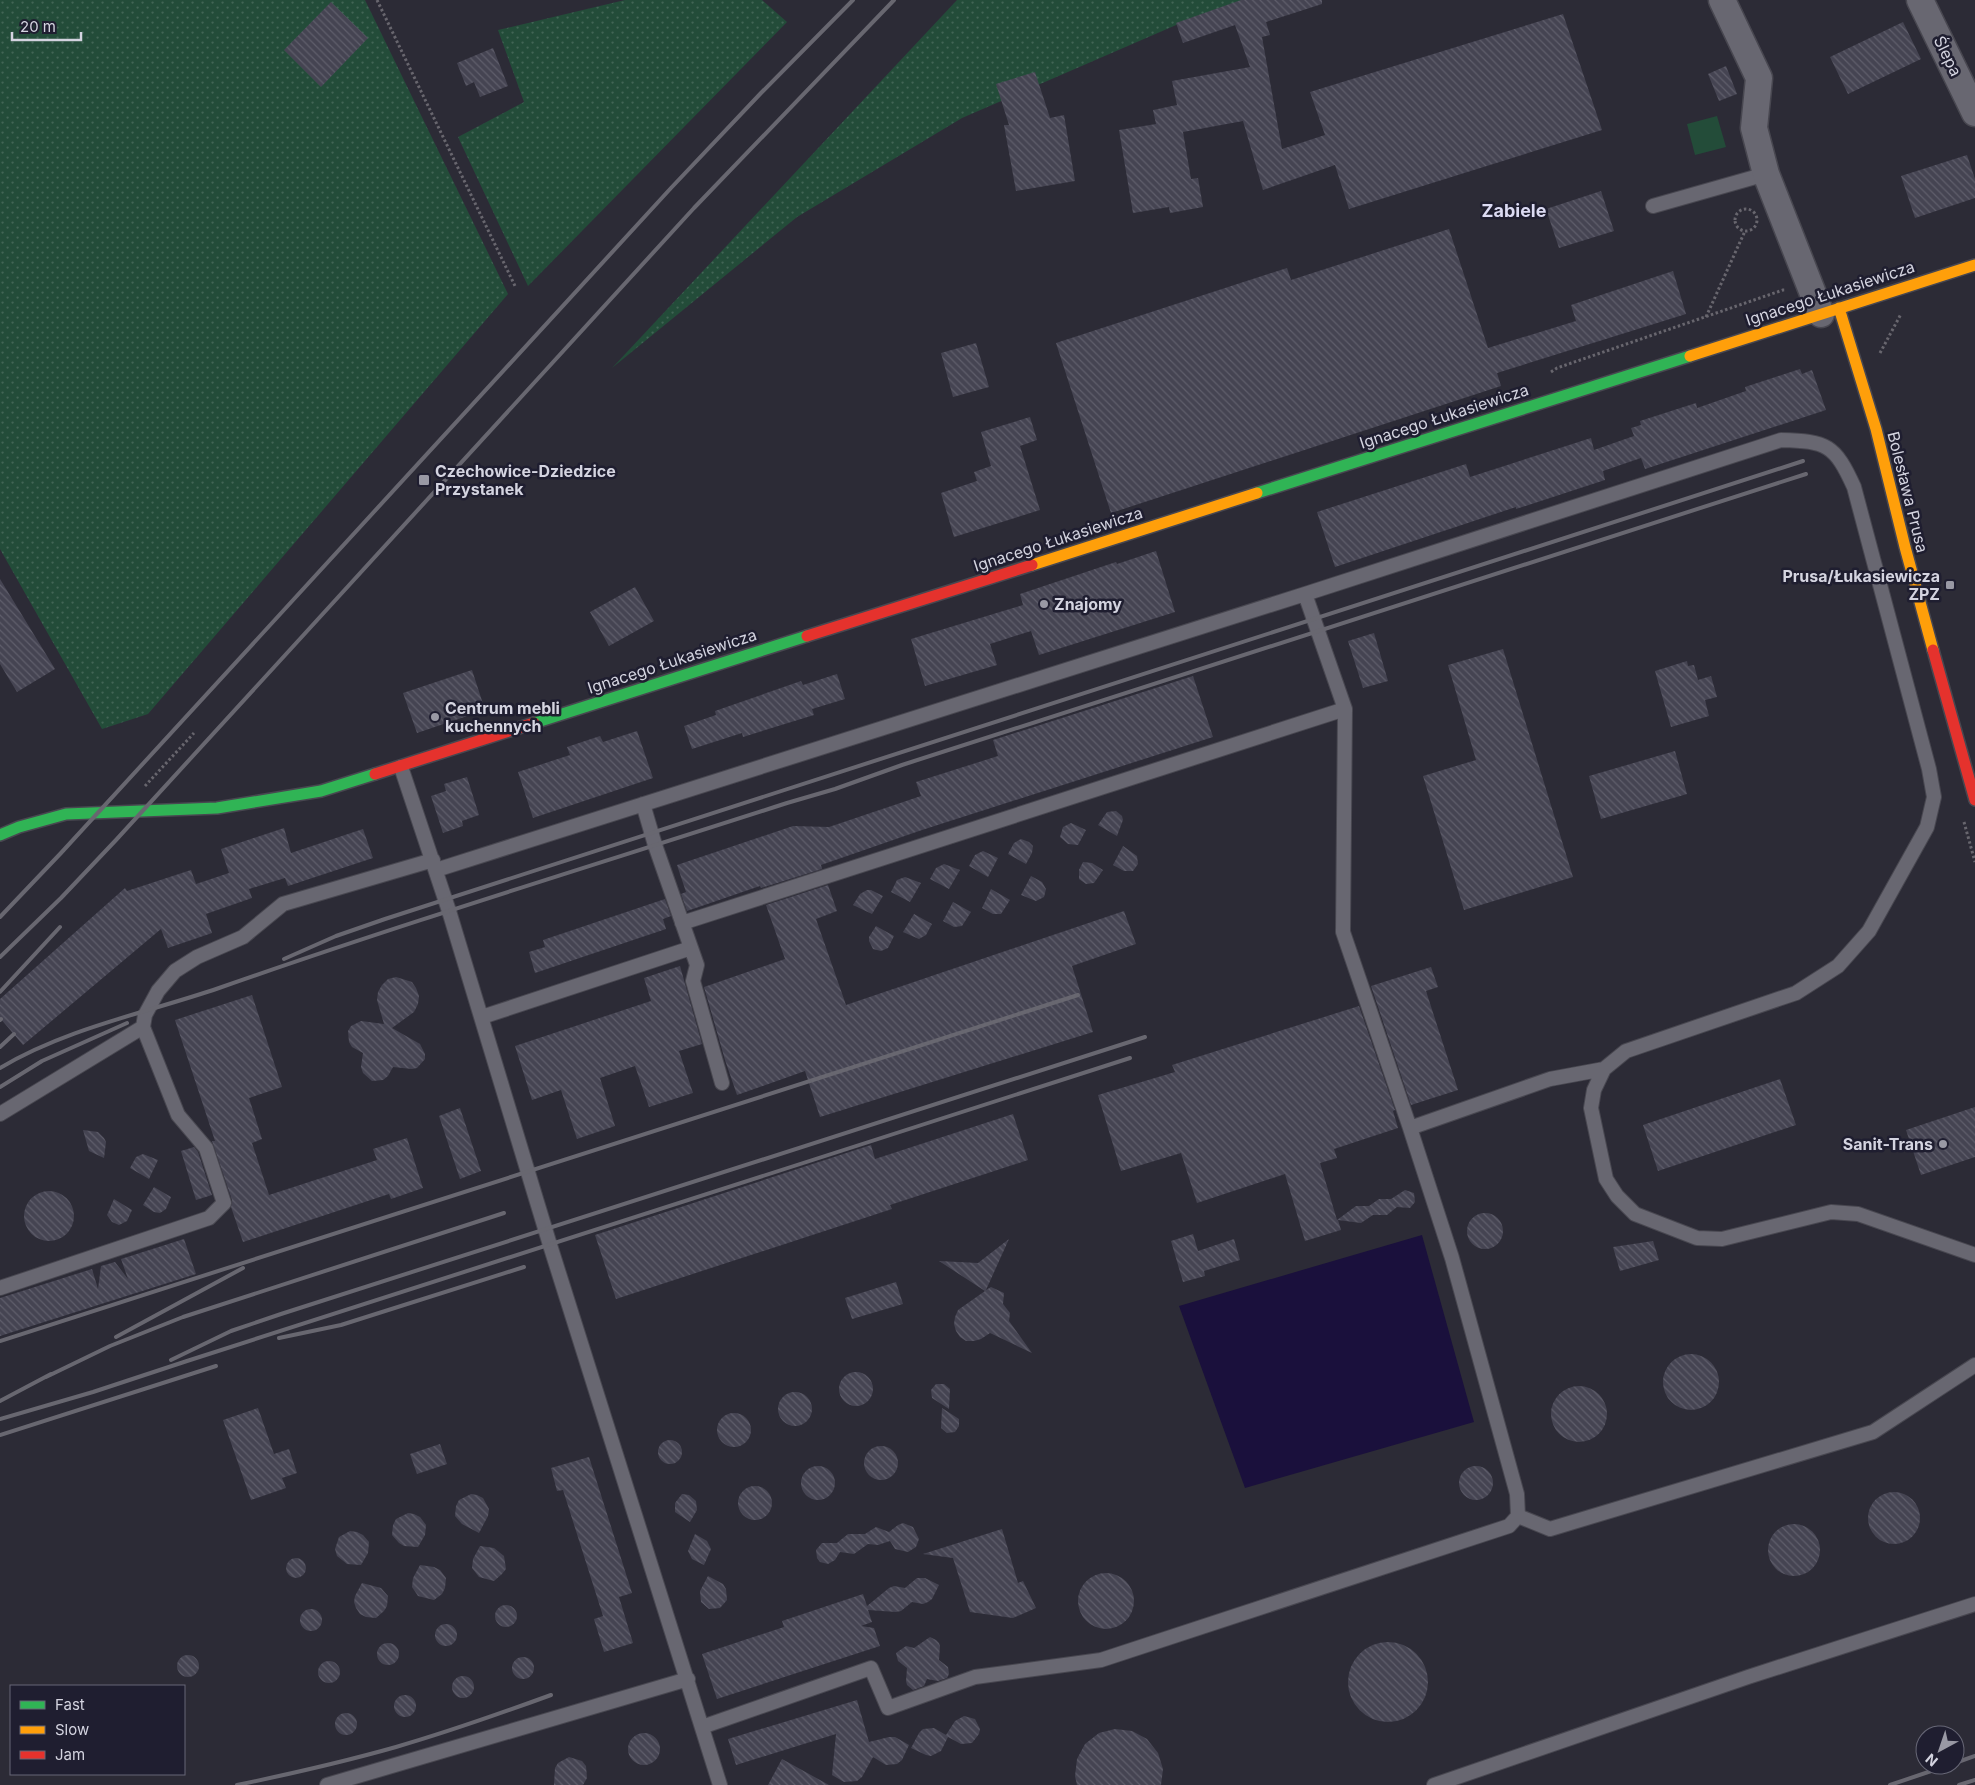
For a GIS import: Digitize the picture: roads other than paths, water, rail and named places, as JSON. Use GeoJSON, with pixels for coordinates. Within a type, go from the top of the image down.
{"type":"FeatureCollection","features":[{"type":"Feature","properties":{"kind":"street"},"geometry":{"type":"LineString","coordinates":[[1722,0],[1759,78],[1754,128],[1766,174],[1830,311]]}},
{"type":"Feature","properties":{"kind":"street","name":"Ślepa"},"geometry":{"type":"LineString","coordinates":[[1920,0],[1975,113]]}},
{"type":"Feature","properties":{"kind":"street","name":"Ignacego Łukasiewicza"},"geometry":{"type":"LineString","coordinates":[[0,835],[19,827],[66,814],[217,808],[321,791],[589,704],[1975,265]]}},
{"type":"Feature","properties":{"kind":"street","name":"Bolesława Prusa"},"geometry":{"type":"LineString","coordinates":[[1830,311],[1860,375],[1876,429],[1909,564],[1975,800]]}},
{"type":"Feature","properties":{"kind":"lane"},"geometry":{"type":"LineString","coordinates":[[1653,206],[1766,174]]}},
{"type":"Feature","properties":{"kind":"lane"},"geometry":{"type":"LineString","coordinates":[[0,1288],[208,1218],[224,1203],[206,1148],[178,1115],[143,1027],[145,1015],[158,991],[175,972],[197,957],[243,937],[283,904],[434,865],[643,804],[1305,594],[1781,440],[1810,441],[1827,446],[1845,468],[1854,487],[1929,769],[1934,797],[1927,827],[1869,931],[1838,966],[1796,993],[1626,1051],[1604,1069],[1594,1090],[1590,1108],[1606,1179],[1617,1196],[1635,1214],[1697,1238],[1722,1239],[1832,1212],[1858,1214],[1975,1255]]}},
{"type":"Feature","properties":{"kind":"lane"},"geometry":{"type":"LineString","coordinates":[[702,1727],[871,1668],[888,1708],[975,1677],[1101,1660],[1509,1526],[1518,1516],[1518,1494],[1452,1258],[1343,932],[1345,709],[1305,594]]}},
{"type":"Feature","properties":{"kind":"lane"},"geometry":{"type":"LineString","coordinates":[[682,923],[1345,709]]}},
{"type":"Feature","properties":{"kind":"lane"},"geometry":{"type":"LineString","coordinates":[[400,766],[434,865],[550,1245],[720,1785]]}},
{"type":"Feature","properties":{"kind":"lane"},"geometry":{"type":"LineString","coordinates":[[643,804],[655,845],[697,965],[693,981],[722,1083]]}},
{"type":"Feature","properties":{"kind":"lane"},"geometry":{"type":"LineString","coordinates":[[482,1018],[691,948]]}},
{"type":"Feature","properties":{"kind":"lane"},"geometry":{"type":"LineString","coordinates":[[0,1114],[143,1027]]}},
{"type":"Feature","properties":{"kind":"lane"},"geometry":{"type":"LineString","coordinates":[[1410,1128],[1550,1079],[1604,1069]]}},
{"type":"Feature","properties":{"kind":"lane"},"geometry":{"type":"LineString","coordinates":[[1518,1516],[1550,1529],[1873,1432],[1975,1365]]}},
{"type":"Feature","properties":{"kind":"lane"},"geometry":{"type":"LineString","coordinates":[[1434,1785],[1748,1677],[1975,1604]]}},
{"type":"Feature","properties":{"kind":"lane"},"geometry":{"type":"LineString","coordinates":[[327,1785],[688,1679]]}},
{"type":"Feature","properties":{"kind":"railway"},"geometry":{"type":"LineString","coordinates":[[0,917],[61,853],[671,188],[853,0]]}},
{"type":"Feature","properties":{"kind":"railway"},"geometry":{"type":"LineString","coordinates":[[0,957],[61,898],[116,840],[694,208],[894,0]]}},
{"type":"Feature","properties":{"kind":"railway"},"geometry":{"type":"LineString","coordinates":[[284,959],[336,936],[385,919],[1803,461]]}},
{"type":"Feature","properties":{"kind":"railway"},"geometry":{"type":"LineString","coordinates":[[0,1068],[52,1042],[107,1022],[191,997],[360,940],[835,789],[902,765],[1806,474]]}},
{"type":"Feature","properties":{"kind":"railway"},"geometry":{"type":"LineString","coordinates":[[0,992],[60,927]]}},
{"type":"Feature","properties":{"kind":"railway"},"geometry":{"type":"LineString","coordinates":[[0,1341],[1078,995]]}},
{"type":"Feature","properties":{"kind":"railway"},"geometry":{"type":"LineString","coordinates":[[0,1087],[42,1061],[127,1023]]}},
{"type":"Feature","properties":{"kind":"railway"},"geometry":{"type":"LineString","coordinates":[[0,1047],[14,1034]]}},
{"type":"Feature","properties":{"kind":"railway"},"geometry":{"type":"LineString","coordinates":[[171,1360],[231,1331],[281,1314],[1145,1037]]}},
{"type":"Feature","properties":{"kind":"railway"},"geometry":{"type":"LineString","coordinates":[[0,1419],[93,1392],[1130,1058]]}},
{"type":"Feature","properties":{"kind":"railway"},"geometry":{"type":"LineString","coordinates":[[46,1377],[110,1346],[183,1317],[504,1213]]}},
{"type":"Feature","properties":{"kind":"railway"},"geometry":{"type":"LineString","coordinates":[[279,1338],[341,1325],[524,1267]]}},
{"type":"Feature","properties":{"kind":"railway"},"geometry":{"type":"LineString","coordinates":[[116,1337],[243,1268]]}},
{"type":"Feature","properties":{"kind":"railway"},"geometry":{"type":"LineString","coordinates":[[0,1435],[216,1366]]}},
{"type":"Feature","properties":{"kind":"railway"},"geometry":{"type":"LineString","coordinates":[[0,1401],[51,1374]]}},
{"type":"Feature","properties":{"kind":"railway"},"geometry":{"type":"LineString","coordinates":[[237,1785],[316,1768],[396,1747],[551,1695]]}},
{"type":"Feature","properties":{"kind":"railway"},"geometry":{"type":"LineString","coordinates":[[1965,1760],[1975,1756]]}},
{"type":"Feature","properties":{"kind":"railway"},"geometry":{"type":"LineString","coordinates":[[1890,1785],[1920,1775]]}},
{"type":"Feature","properties":{"kind":"railway"},"geometry":{"type":"LineString","coordinates":[[1959,1785],[1975,1780]]}},
{"type":"Feature","properties":{"kind":"place","name":"Czechowice-Dziedzice Przystanek"},"geometry":{"type":"Point","coordinates":[424,480]}},
{"type":"Feature","properties":{"kind":"place","name":"Prusa/Łukasiewicza ZPZ"},"geometry":{"type":"Point","coordinates":[1950,585]}},
{"type":"Feature","properties":{"kind":"place","name":"Znajomy"},"geometry":{"type":"Point","coordinates":[1044,604]}},
{"type":"Feature","properties":{"kind":"place","name":"Centrum mebli kuchennych"},"geometry":{"type":"Point","coordinates":[435,717]}},
{"type":"Feature","properties":{"kind":"place","name":"Sanit-Trans"},"geometry":{"type":"Point","coordinates":[1943,1144]}},
{"type":"Feature","properties":{"kind":"district","name":"Zabiele"},"geometry":{"type":"Point","coordinates":[1514,210]}}]}
